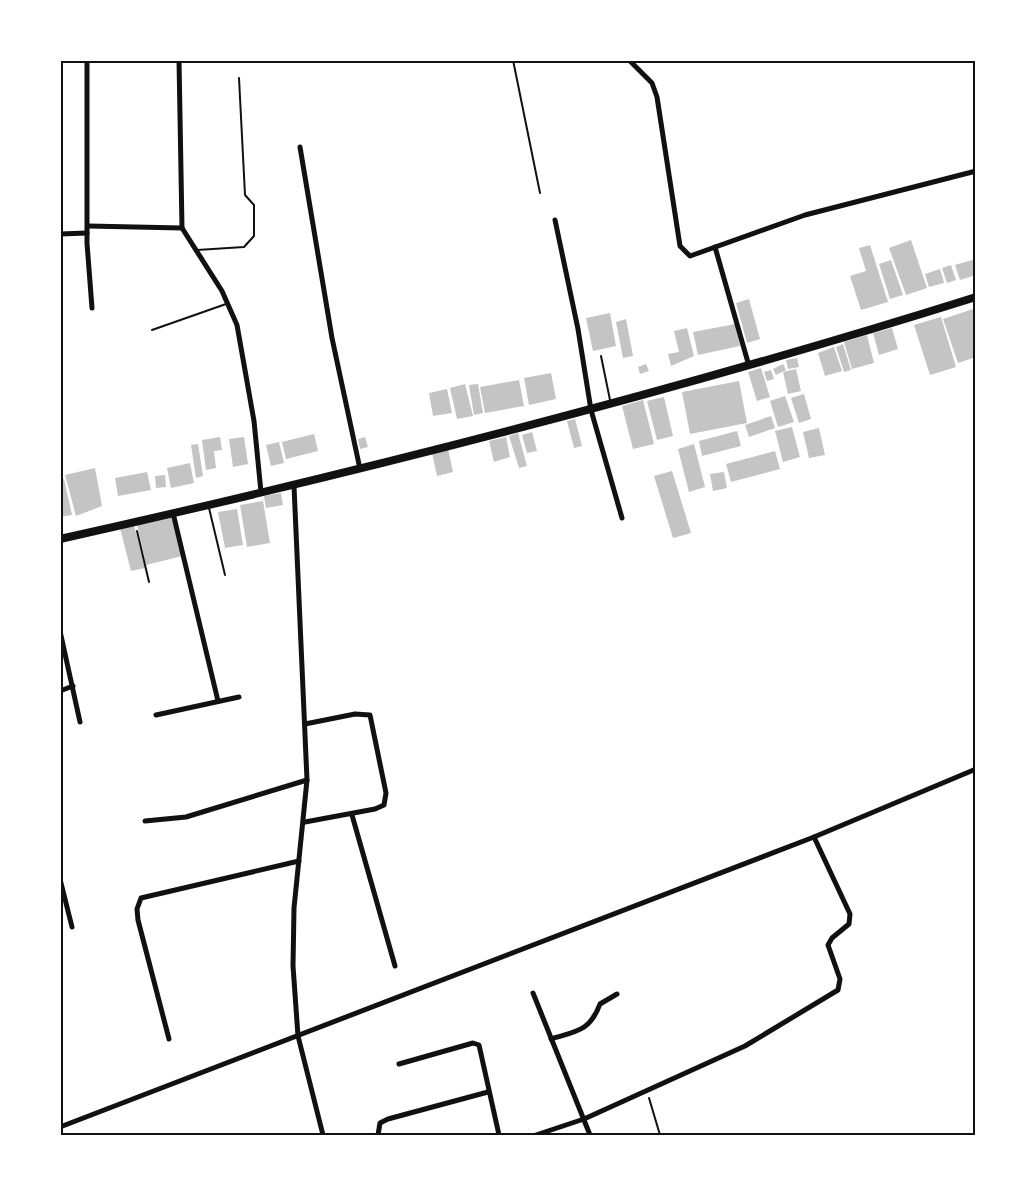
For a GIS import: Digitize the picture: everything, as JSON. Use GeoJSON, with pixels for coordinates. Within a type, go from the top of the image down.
{"type":"FeatureCollection","features":[{"type":"Feature","properties":{"kind":"main road"},"geometry":{"type":"LineString","coordinates":[[60,539],[294,486],[611,406],[749,367],[976,297]]}},
{"type":"Feature","properties":{"kind":"street"},"geometry":{"type":"LineString","coordinates":[[87,60],[88,230],[92,308]]}},
{"type":"Feature","properties":{"kind":"street"},"geometry":{"type":"LineString","coordinates":[[179,60],[182,228],[228,303],[237,325],[244,356],[261,492]]}},
{"type":"Feature","properties":{"kind":"street"},"geometry":{"type":"LineString","coordinates":[[629,60],[651,83],[657,97],[680,246],[690,256],[805,215],[976,171]]}},
{"type":"Feature","properties":{"kind":"street"},"geometry":{"type":"LineString","coordinates":[[300,147],[332,338],[360,469]]}},
{"type":"Feature","properties":{"kind":"street"},"geometry":{"type":"LineString","coordinates":[[555,220],[578,329],[591,410],[622,518]]}},
{"type":"Feature","properties":{"kind":"street"},"geometry":{"type":"LineString","coordinates":[[60,234],[88,230],[182,228]]}},
{"type":"Feature","properties":{"kind":"street"},"geometry":{"type":"LineString","coordinates":[[715,247],[749,367]]}},
{"type":"Feature","properties":{"kind":"street"},"geometry":{"type":"LineString","coordinates":[[294,486],[307,780],[305,822],[294,920],[298,1036],[323,1135]]}},
{"type":"Feature","properties":{"kind":"street"},"geometry":{"type":"LineString","coordinates":[[173,513],[219,700]]}},
{"type":"Feature","properties":{"kind":"street"},"geometry":{"type":"LineString","coordinates":[[60,631],[74,686],[80,722]]}},
{"type":"Feature","properties":{"kind":"street"},"geometry":{"type":"LineString","coordinates":[[60,692],[74,686]]}},
{"type":"Feature","properties":{"kind":"street"},"geometry":{"type":"LineString","coordinates":[[156,715],[239,697]]}},
{"type":"Feature","properties":{"kind":"street"},"geometry":{"type":"LineString","coordinates":[[305,724],[355,714],[370,715],[386,793],[384,805],[352,815],[305,822]]}},
{"type":"Feature","properties":{"kind":"street"},"geometry":{"type":"LineString","coordinates":[[60,1127],[814,837],[976,769]]}},
{"type":"Feature","properties":{"kind":"street"},"geometry":{"type":"LineString","coordinates":[[146,820],[186,817],[307,780]]}},
{"type":"Feature","properties":{"kind":"street"},"geometry":{"type":"LineString","coordinates":[[352,815],[395,966]]}},
{"type":"Feature","properties":{"kind":"street"},"geometry":{"type":"LineString","coordinates":[[536,1135],[584,1119],[745,1046],[838,990],[840,979],[828,945],[832,938],[849,924],[850,914],[814,837]]}},
{"type":"Feature","properties":{"kind":"street"},"geometry":{"type":"LineString","coordinates":[[169,1039],[138,920],[137,903],[141,898],[299,861]]}},
{"type":"Feature","properties":{"kind":"street"},"geometry":{"type":"LineString","coordinates":[[60,879],[72,927]]}},
{"type":"Feature","properties":{"kind":"street"},"geometry":{"type":"LineString","coordinates":[[533,993],[590,1135]]}},
{"type":"Feature","properties":{"kind":"street"},"geometry":{"type":"LineString","coordinates":[[551,1039],[584,1029],[596,1016],[600,1004],[617,994]]}},
{"type":"Feature","properties":{"kind":"street"},"geometry":{"type":"LineString","coordinates":[[399,1064],[477,1044],[481,1048],[488,1092],[499,1135]]}},
{"type":"Feature","properties":{"kind":"street"},"geometry":{"type":"LineString","coordinates":[[378,1135],[380,1123],[388,1119],[488,1092]]}},
{"type":"Feature","properties":{"kind":"lane"},"geometry":{"type":"LineString","coordinates":[[197,250],[244,247],[254,236],[254,205],[245,195],[239,78]]}},
{"type":"Feature","properties":{"kind":"lane"},"geometry":{"type":"LineString","coordinates":[[152,330],[228,303]]}},
{"type":"Feature","properties":{"kind":"lane"},"geometry":{"type":"LineString","coordinates":[[601,356],[611,406]]}},
{"type":"Feature","properties":{"kind":"lane"},"geometry":{"type":"LineString","coordinates":[[208,506],[225,575]]}},
{"type":"Feature","properties":{"kind":"path"},"geometry":{"type":"LineString","coordinates":[[513,60],[540,193]]}},
{"type":"Feature","properties":{"kind":"path"},"geometry":{"type":"LineString","coordinates":[[134,522],[149,582]]}},
{"type":"Feature","properties":{"kind":"path"},"geometry":{"type":"LineString","coordinates":[[647,1092],[660,1135]]}},
{"type":"Feature","properties":{"kind":"building"},"geometry":{"type":"Polygon","coordinates":[[[911,240],[927,288],[906,295],[889,248],[911,240]]]}},
{"type":"Feature","properties":{"kind":"building"},"geometry":{"type":"Polygon","coordinates":[[[870,245],[888,302],[861,310],[850,276],[866,271],[859,248],[870,245]]]}},
{"type":"Feature","properties":{"kind":"building"},"geometry":{"type":"Polygon","coordinates":[[[976,259],[976,275],[960,280],[955,265],[976,259]]]}},
{"type":"Feature","properties":{"kind":"building"},"geometry":{"type":"Polygon","coordinates":[[[891,260],[903,295],[890,299],[879,264],[891,260]]]}},
{"type":"Feature","properties":{"kind":"building"},"geometry":{"type":"Polygon","coordinates":[[[951,265],[956,280],[947,283],[942,268],[951,265]]]}},
{"type":"Feature","properties":{"kind":"building"},"geometry":{"type":"Polygon","coordinates":[[[940,269],[944,283],[929,287],[925,274],[940,269]]]}},
{"type":"Feature","properties":{"kind":"building"},"geometry":{"type":"Polygon","coordinates":[[[749,299],[760,339],[747,343],[736,303],[749,299]]]}},
{"type":"Feature","properties":{"kind":"building"},"geometry":{"type":"Polygon","coordinates":[[[976,308],[976,357],[958,363],[943,319],[976,308]]]}},
{"type":"Feature","properties":{"kind":"building"},"geometry":{"type":"Polygon","coordinates":[[[610,313],[616,346],[593,351],[586,318],[610,313]]]}},
{"type":"Feature","properties":{"kind":"building"},"geometry":{"type":"Polygon","coordinates":[[[941,317],[956,367],[930,375],[914,325],[941,317]]]}},
{"type":"Feature","properties":{"kind":"building"},"geometry":{"type":"Polygon","coordinates":[[[626,319],[633,356],[623,358],[616,322],[626,319]]]}},
{"type":"Feature","properties":{"kind":"building"},"geometry":{"type":"Polygon","coordinates":[[[735,324],[740,346],[698,355],[693,332],[735,324]]]}},
{"type":"Feature","properties":{"kind":"building"},"geometry":{"type":"Polygon","coordinates":[[[687,328],[694,356],[671,366],[668,354],[679,352],[674,331],[687,328]]]}},
{"type":"Feature","properties":{"kind":"building"},"geometry":{"type":"Polygon","coordinates":[[[892,328],[898,349],[879,355],[873,333],[892,328]]]}},
{"type":"Feature","properties":{"kind":"building"},"geometry":{"type":"Polygon","coordinates":[[[867,335],[874,363],[852,369],[844,342],[867,335]]]}},
{"type":"Feature","properties":{"kind":"building"},"geometry":{"type":"Polygon","coordinates":[[[843,344],[851,370],[844,372],[836,347],[843,344]]]}},
{"type":"Feature","properties":{"kind":"building"},"geometry":{"type":"Polygon","coordinates":[[[834,347],[842,371],[825,376],[818,353],[834,347]]]}},
{"type":"Feature","properties":{"kind":"building"},"geometry":{"type":"Polygon","coordinates":[[[797,358],[799,367],[788,369],[786,360],[797,358]]]}},
{"type":"Feature","properties":{"kind":"building"},"geometry":{"type":"Polygon","coordinates":[[[646,364],[649,371],[640,374],[638,367],[646,364]]]}},
{"type":"Feature","properties":{"kind":"building"},"geometry":{"type":"Polygon","coordinates":[[[783,364],[786,370],[776,375],[773,369],[783,364]]]}},
{"type":"Feature","properties":{"kind":"building"},"geometry":{"type":"Polygon","coordinates":[[[761,368],[770,397],[757,401],[748,372],[761,368]]]}},
{"type":"Feature","properties":{"kind":"building"},"geometry":{"type":"Polygon","coordinates":[[[796,369],[801,391],[788,394],[783,372],[796,369]]]}},
{"type":"Feature","properties":{"kind":"building"},"geometry":{"type":"Polygon","coordinates":[[[771,370],[774,379],[767,381],[764,372],[771,370]]]}},
{"type":"Feature","properties":{"kind":"building"},"geometry":{"type":"Polygon","coordinates":[[[551,373],[556,399],[529,405],[524,378],[551,373]]]}},
{"type":"Feature","properties":{"kind":"building"},"geometry":{"type":"Polygon","coordinates":[[[519,380],[524,406],[485,413],[480,387],[519,380]]]}},
{"type":"Feature","properties":{"kind":"building"},"geometry":{"type":"Polygon","coordinates":[[[739,381],[747,423],[690,434],[682,392],[739,381]]]}},
{"type":"Feature","properties":{"kind":"building"},"geometry":{"type":"Polygon","coordinates":[[[465,384],[473,416],[457,419],[450,388],[465,384]]]}},
{"type":"Feature","properties":{"kind":"building"},"geometry":{"type":"Polygon","coordinates":[[[478,384],[483,413],[474,415],[469,385],[478,384]]]}},
{"type":"Feature","properties":{"kind":"building"},"geometry":{"type":"Polygon","coordinates":[[[447,389],[452,413],[433,416],[429,393],[447,389]]]}},
{"type":"Feature","properties":{"kind":"building"},"geometry":{"type":"Polygon","coordinates":[[[804,394],[811,419],[799,423],[791,398],[804,394]]]}},
{"type":"Feature","properties":{"kind":"building"},"geometry":{"type":"Polygon","coordinates":[[[785,396],[794,422],[778,427],[770,401],[785,396]]]}},
{"type":"Feature","properties":{"kind":"building"},"geometry":{"type":"Polygon","coordinates":[[[664,397],[673,436],[657,440],[647,401],[664,397]]]}},
{"type":"Feature","properties":{"kind":"building"},"geometry":{"type":"Polygon","coordinates":[[[643,400],[654,444],[633,449],[622,406],[643,400]]]}},
{"type":"Feature","properties":{"kind":"building"},"geometry":{"type":"Polygon","coordinates":[[[771,416],[775,428],[749,437],[745,425],[771,416]]]}},
{"type":"Feature","properties":{"kind":"building"},"geometry":{"type":"Polygon","coordinates":[[[575,419],[582,446],[574,448],[567,421],[575,419]]]}},
{"type":"Feature","properties":{"kind":"building"},"geometry":{"type":"Polygon","coordinates":[[[792,427],[800,457],[783,462],[775,431],[792,427]]]}},
{"type":"Feature","properties":{"kind":"building"},"geometry":{"type":"Polygon","coordinates":[[[819,428],[825,455],[809,458],[803,432],[819,428]]]}},
{"type":"Feature","properties":{"kind":"building"},"geometry":{"type":"Polygon","coordinates":[[[737,431],[741,446],[702,456],[699,441],[737,431]]]}},
{"type":"Feature","properties":{"kind":"building"},"geometry":{"type":"Polygon","coordinates":[[[532,432],[537,451],[527,453],[522,435],[532,432]]]}},
{"type":"Feature","properties":{"kind":"building"},"geometry":{"type":"Polygon","coordinates":[[[518,433],[527,466],[519,468],[509,436],[518,433]]]}},
{"type":"Feature","properties":{"kind":"building"},"geometry":{"type":"Polygon","coordinates":[[[314,434],[318,451],[286,459],[282,442],[314,434]]]}},
{"type":"Feature","properties":{"kind":"building"},"geometry":{"type":"Polygon","coordinates":[[[220,437],[222,450],[214,451],[216,468],[206,470],[202,440],[220,437]]]}},
{"type":"Feature","properties":{"kind":"building"},"geometry":{"type":"Polygon","coordinates":[[[244,437],[248,464],[233,467],[229,439],[244,437]]]}},
{"type":"Feature","properties":{"kind":"building"},"geometry":{"type":"Polygon","coordinates":[[[365,437],[368,447],[360,449],[358,439],[365,437]]]}},
{"type":"Feature","properties":{"kind":"building"},"geometry":{"type":"Polygon","coordinates":[[[506,437],[510,457],[494,462],[489,441],[506,437]]]}},
{"type":"Feature","properties":{"kind":"building"},"geometry":{"type":"Polygon","coordinates":[[[279,442],[284,463],[271,466],[266,445],[279,442]]]}},
{"type":"Feature","properties":{"kind":"building"},"geometry":{"type":"Polygon","coordinates":[[[198,444],[203,476],[196,478],[191,445],[198,444]]]}},
{"type":"Feature","properties":{"kind":"building"},"geometry":{"type":"Polygon","coordinates":[[[694,444],[705,487],[689,492],[678,449],[694,444]]]}},
{"type":"Feature","properties":{"kind":"building"},"geometry":{"type":"Polygon","coordinates":[[[448,449],[453,472],[437,476],[432,453],[448,449]]]}},
{"type":"Feature","properties":{"kind":"building"},"geometry":{"type":"Polygon","coordinates":[[[775,451],[780,469],[731,482],[726,464],[775,451]]]}},
{"type":"Feature","properties":{"kind":"building"},"geometry":{"type":"Polygon","coordinates":[[[190,463],[194,483],[171,488],[167,468],[190,463]]]}},
{"type":"Feature","properties":{"kind":"building"},"geometry":{"type":"Polygon","coordinates":[[[95,468],[102,506],[76,516],[65,475],[95,468]]]}},
{"type":"Feature","properties":{"kind":"building"},"geometry":{"type":"Polygon","coordinates":[[[672,471],[691,533],[673,538],[654,476],[672,471]]]}},
{"type":"Feature","properties":{"kind":"building"},"geometry":{"type":"Polygon","coordinates":[[[147,472],[151,490],[118,496],[115,478],[147,472]]]}},
{"type":"Feature","properties":{"kind":"building"},"geometry":{"type":"Polygon","coordinates":[[[724,472],[727,488],[713,491],[710,474],[724,472]]]}},
{"type":"Feature","properties":{"kind":"building"},"geometry":{"type":"Polygon","coordinates":[[[165,475],[166,487],[156,488],[155,476],[165,475]]]}},
{"type":"Feature","properties":{"kind":"building"},"geometry":{"type":"Polygon","coordinates":[[[64,479],[72,515],[60,517],[60,480],[64,479]]]}},
{"type":"Feature","properties":{"kind":"building"},"geometry":{"type":"Polygon","coordinates":[[[281,493],[283,505],[266,508],[264,496],[281,493]]]}},
{"type":"Feature","properties":{"kind":"building"},"geometry":{"type":"Polygon","coordinates":[[[263,501],[270,543],[247,547],[240,505],[263,501]]]}},
{"type":"Feature","properties":{"kind":"building"},"geometry":{"type":"Polygon","coordinates":[[[237,509],[243,545],[225,548],[218,512],[237,509]]]}},
{"type":"Feature","properties":{"kind":"building"},"geometry":{"type":"Polygon","coordinates":[[[173,515],[182,556],[146,565],[137,524],[173,515]]]}},
{"type":"Feature","properties":{"kind":"building"},"geometry":{"type":"Polygon","coordinates":[[[134,525],[145,568],[131,571],[120,528],[134,525]]]}}]}
